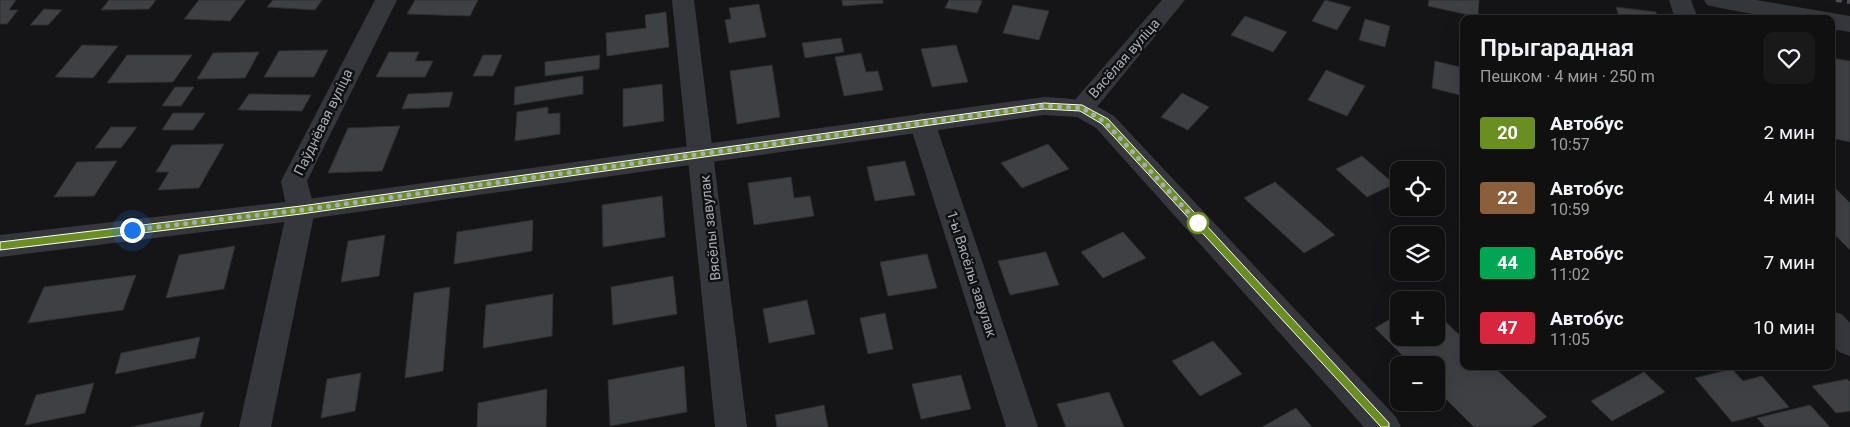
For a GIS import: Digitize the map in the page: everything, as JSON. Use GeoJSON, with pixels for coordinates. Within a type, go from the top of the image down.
{"type":"FeatureCollection","features":[{"type":"Feature","properties":{"kind":"street","name":"Паўднёвая вуліца"},"geometry":{"type":"LineString","coordinates":[[255,427],[301,210],[294,181],[386,0]]}},
{"type":"Feature","properties":{"kind":"street","name":"Вясёлы завулак"},"geometry":{"type":"LineString","coordinates":[[683,0],[702,155],[731,427]]}},
{"type":"Feature","properties":{"kind":"street","name":"Вясёлая вуліца"},"geometry":{"type":"LineString","coordinates":[[0,246],[301,210],[1044,106],[1082,108],[1174,0]]}},
{"type":"Feature","properties":{"kind":"street"},"geometry":{"type":"LineString","coordinates":[[1680,0],[1686,15]]}},
{"type":"Feature","properties":{"kind":"street"},"geometry":{"type":"LineString","coordinates":[[1715,0],[1799,15]]}},
{"type":"Feature","properties":{"kind":"street"},"geometry":{"type":"LineString","coordinates":[[1835,21],[1850,24]]}},
{"type":"Feature","properties":{"kind":"street"},"geometry":{"type":"LineString","coordinates":[[1082,108],[1105,122],[1385,427]]}},
{"type":"Feature","properties":{"kind":"street","name":"1-ы Вясёлы завулак"},"geometry":{"type":"LineString","coordinates":[[922,122],[1022,427]]}},
{"type":"Feature","properties":{"kind":"street"},"geometry":{"type":"LineString","coordinates":[[1835,327],[1850,342]]}},
{"type":"Feature","properties":{"kind":"building"},"geometry":{"type":"Polygon","coordinates":[[[0,0],[16,0],[9,10],[18,10],[7,24],[0,24],[0,0]]]}},
{"type":"Feature","properties":{"kind":"building"},"geometry":{"type":"Polygon","coordinates":[[[109,0],[156,0],[149,9],[101,10],[109,0]]]}},
{"type":"Feature","properties":{"kind":"building"},"geometry":{"type":"Polygon","coordinates":[[[199,0],[246,0],[230,21],[184,19],[199,0]]]}},
{"type":"Feature","properties":{"kind":"building"},"geometry":{"type":"Polygon","coordinates":[[[273,0],[322,0],[315,10],[267,7],[273,0]]]}},
{"type":"Feature","properties":{"kind":"building"},"geometry":{"type":"Polygon","coordinates":[[[415,0],[478,0],[470,16],[407,14],[415,0]]]}},
{"type":"Feature","properties":{"kind":"building"},"geometry":{"type":"Polygon","coordinates":[[[842,0],[883,0],[883,3],[843,6],[842,0]]]}},
{"type":"Feature","properties":{"kind":"building"},"geometry":{"type":"Polygon","coordinates":[[[949,0],[982,1],[977,13],[945,8],[949,0]]]}},
{"type":"Feature","properties":{"kind":"building"},"geometry":{"type":"Polygon","coordinates":[[[1325,0],[1351,7],[1337,30],[1312,21],[1325,0]]]}},
{"type":"Feature","properties":{"kind":"building"},"geometry":{"type":"Polygon","coordinates":[[[1429,0],[1479,0],[1478,15],[1469,15],[1428,6],[1429,0]]]}},
{"type":"Feature","properties":{"kind":"building"},"geometry":{"type":"Polygon","coordinates":[[[759,4],[766,37],[729,43],[725,20],[731,19],[729,8],[759,4]]]}},
{"type":"Feature","properties":{"kind":"building"},"geometry":{"type":"Polygon","coordinates":[[[1013,5],[1049,11],[1039,40],[1003,33],[1013,5]]]}},
{"type":"Feature","properties":{"kind":"building"},"geometry":{"type":"Polygon","coordinates":[[[1616,7],[1656,12],[1657,15],[1619,15],[1616,7]]]}},
{"type":"Feature","properties":{"kind":"building"},"geometry":{"type":"Polygon","coordinates":[[[44,9],[62,10],[48,25],[30,25],[44,9]]]}},
{"type":"Feature","properties":{"kind":"building"},"geometry":{"type":"Polygon","coordinates":[[[666,12],[669,47],[607,56],[606,33],[646,28],[645,15],[666,12]]]}},
{"type":"Feature","properties":{"kind":"building"},"geometry":{"type":"Polygon","coordinates":[[[1245,16],[1287,32],[1273,52],[1231,35],[1245,16]]]}},
{"type":"Feature","properties":{"kind":"building"},"geometry":{"type":"Polygon","coordinates":[[[1365,19],[1390,26],[1385,47],[1359,40],[1365,19]]]}},
{"type":"Feature","properties":{"kind":"building"},"geometry":{"type":"Polygon","coordinates":[[[841,38],[844,52],[805,58],[802,43],[841,38]]]}},
{"type":"Feature","properties":{"kind":"building"},"geometry":{"type":"Polygon","coordinates":[[[82,45],[118,46],[93,78],[55,77],[82,45]]]}},
{"type":"Feature","properties":{"kind":"building"},"geometry":{"type":"Polygon","coordinates":[[[956,45],[968,82],[932,87],[921,49],[956,45]]]}},
{"type":"Feature","properties":{"kind":"building"},"geometry":{"type":"Polygon","coordinates":[[[328,50],[314,77],[264,77],[279,51],[328,50]]]}},
{"type":"Feature","properties":{"kind":"building"},"geometry":{"type":"Polygon","coordinates":[[[259,52],[245,78],[197,79],[213,53],[259,52]]]}},
{"type":"Feature","properties":{"kind":"building"},"geometry":{"type":"Polygon","coordinates":[[[389,52],[419,52],[415,61],[433,61],[425,77],[376,77],[389,52]]]}},
{"type":"Feature","properties":{"kind":"building"},"geometry":{"type":"Polygon","coordinates":[[[861,53],[866,72],[878,71],[883,90],[844,96],[835,57],[861,53]]]}},
{"type":"Feature","properties":{"kind":"building"},"geometry":{"type":"Polygon","coordinates":[[[127,55],[192,55],[173,82],[107,83],[127,55]]]}},
{"type":"Feature","properties":{"kind":"building"},"geometry":{"type":"Polygon","coordinates":[[[483,55],[502,55],[493,76],[473,76],[483,55]]]}},
{"type":"Feature","properties":{"kind":"building"},"geometry":{"type":"Polygon","coordinates":[[[600,55],[599,69],[545,76],[545,62],[600,55]]]}},
{"type":"Feature","properties":{"kind":"building"},"geometry":{"type":"Polygon","coordinates":[[[1835,59],[1850,61],[1850,142],[1835,139],[1835,59]]]}},
{"type":"Feature","properties":{"kind":"building"},"geometry":{"type":"Polygon","coordinates":[[[1435,61],[1460,67],[1460,95],[1432,88],[1435,61]]]}},
{"type":"Feature","properties":{"kind":"building"},"geometry":{"type":"Polygon","coordinates":[[[772,65],[780,117],[737,124],[730,71],[772,65]]]}},
{"type":"Feature","properties":{"kind":"building"},"geometry":{"type":"Polygon","coordinates":[[[1326,70],[1365,86],[1347,116],[1308,100],[1326,70]]]}},
{"type":"Feature","properties":{"kind":"building"},"geometry":{"type":"Polygon","coordinates":[[[583,76],[583,94],[514,105],[515,87],[583,76]]]}},
{"type":"Feature","properties":{"kind":"building"},"geometry":{"type":"Polygon","coordinates":[[[662,84],[664,121],[623,127],[623,89],[662,84]]]}},
{"type":"Feature","properties":{"kind":"building"},"geometry":{"type":"Polygon","coordinates":[[[175,87],[194,87],[181,106],[162,106],[175,87]]]}},
{"type":"Feature","properties":{"kind":"building"},"geometry":{"type":"Polygon","coordinates":[[[453,92],[449,107],[402,109],[408,94],[453,92]]]}},
{"type":"Feature","properties":{"kind":"building"},"geometry":{"type":"Polygon","coordinates":[[[1182,93],[1209,107],[1188,130],[1161,117],[1182,93]]]}},
{"type":"Feature","properties":{"kind":"building"},"geometry":{"type":"Polygon","coordinates":[[[249,94],[311,95],[302,111],[238,110],[249,94]]]}},
{"type":"Feature","properties":{"kind":"building"},"geometry":{"type":"Polygon","coordinates":[[[548,107],[548,114],[560,113],[560,134],[515,141],[517,112],[548,107]]]}},
{"type":"Feature","properties":{"kind":"building"},"geometry":{"type":"Polygon","coordinates":[[[173,113],[205,113],[193,130],[162,130],[173,113]]]}},
{"type":"Feature","properties":{"kind":"building"},"geometry":{"type":"Polygon","coordinates":[[[400,126],[382,171],[328,173],[348,128],[400,126]]]}},
{"type":"Feature","properties":{"kind":"building"},"geometry":{"type":"Polygon","coordinates":[[[111,127],[137,127],[121,148],[95,148],[111,127]]]}},
{"type":"Feature","properties":{"kind":"building"},"geometry":{"type":"Polygon","coordinates":[[[224,144],[199,188],[158,190],[169,172],[156,172],[172,145],[224,144]]]}},
{"type":"Feature","properties":{"kind":"building"},"geometry":{"type":"Polygon","coordinates":[[[1048,144],[1069,169],[1022,188],[1001,163],[1048,144]]]}},
{"type":"Feature","properties":{"kind":"building"},"geometry":{"type":"Polygon","coordinates":[[[1362,156],[1390,180],[1390,186],[1367,197],[1336,169],[1362,156]]]}},
{"type":"Feature","properties":{"kind":"building"},"geometry":{"type":"Polygon","coordinates":[[[117,161],[94,196],[54,197],[77,162],[117,161]]]}},
{"type":"Feature","properties":{"kind":"building"},"geometry":{"type":"Polygon","coordinates":[[[905,161],[915,195],[875,201],[867,167],[905,161]]]}},
{"type":"Feature","properties":{"kind":"building"},"geometry":{"type":"Polygon","coordinates":[[[791,177],[794,198],[810,196],[814,216],[754,225],[748,183],[791,177]]]}},
{"type":"Feature","properties":{"kind":"building"},"geometry":{"type":"Polygon","coordinates":[[[1275,182],[1335,235],[1304,253],[1244,198],[1275,182]]]}},
{"type":"Feature","properties":{"kind":"building"},"geometry":{"type":"Polygon","coordinates":[[[1835,188],[1850,203],[1850,250],[1835,235],[1835,188]]]}},
{"type":"Feature","properties":{"kind":"building"},"geometry":{"type":"Polygon","coordinates":[[[662,196],[665,237],[603,247],[602,205],[662,196]]]}},
{"type":"Feature","properties":{"kind":"building"},"geometry":{"type":"Polygon","coordinates":[[[533,220],[532,251],[454,264],[457,232],[533,220]]]}},
{"type":"Feature","properties":{"kind":"building"},"geometry":{"type":"Polygon","coordinates":[[[1123,232],[1146,258],[1103,278],[1081,252],[1123,232]]]}},
{"type":"Feature","properties":{"kind":"building"},"geometry":{"type":"Polygon","coordinates":[[[385,235],[379,276],[341,282],[348,241],[385,235]]]}},
{"type":"Feature","properties":{"kind":"building"},"geometry":{"type":"Polygon","coordinates":[[[235,246],[224,289],[166,298],[179,255],[235,246]]]}},
{"type":"Feature","properties":{"kind":"building"},"geometry":{"type":"Polygon","coordinates":[[[1046,252],[1059,285],[1010,295],[998,261],[1046,252]]]}},
{"type":"Feature","properties":{"kind":"building"},"geometry":{"type":"Polygon","coordinates":[[[927,254],[937,288],[888,296],[880,262],[927,254]]]}},
{"type":"Feature","properties":{"kind":"building"},"geometry":{"type":"Polygon","coordinates":[[[136,275],[123,310],[28,323],[44,287],[136,275]]]}},
{"type":"Feature","properties":{"kind":"building"},"geometry":{"type":"Polygon","coordinates":[[[673,276],[677,314],[613,325],[611,287],[673,276]]]}},
{"type":"Feature","properties":{"kind":"building"},"geometry":{"type":"Polygon","coordinates":[[[450,287],[443,371],[405,378],[414,293],[450,287]]]}},
{"type":"Feature","properties":{"kind":"building"},"geometry":{"type":"Polygon","coordinates":[[[553,294],[552,336],[483,348],[486,305],[553,294]]]}},
{"type":"Feature","properties":{"kind":"building"},"geometry":{"type":"Polygon","coordinates":[[[807,300],[815,334],[769,343],[763,309],[807,300]]]}},
{"type":"Feature","properties":{"kind":"building"},"geometry":{"type":"Polygon","coordinates":[[[885,313],[893,349],[868,354],[860,318],[885,313]]]}},
{"type":"Feature","properties":{"kind":"building"},"geometry":{"type":"Polygon","coordinates":[[[1390,319],[1390,343],[1375,328],[1390,319]]]}},
{"type":"Feature","properties":{"kind":"building"},"geometry":{"type":"Polygon","coordinates":[[[1445,321],[1460,335],[1460,370],[1497,370],[1547,417],[1531,427],[1474,427],[1445,398],[1445,356],[1403,356],[1393,346],[1445,346],[1445,321]]]}},
{"type":"Feature","properties":{"kind":"building"},"geometry":{"type":"Polygon","coordinates":[[[200,337],[195,358],[115,374],[121,353],[200,337]]]}},
{"type":"Feature","properties":{"kind":"building"},"geometry":{"type":"Polygon","coordinates":[[[1213,341],[1242,374],[1200,396],[1172,361],[1213,341]]]}},
{"type":"Feature","properties":{"kind":"building"},"geometry":{"type":"Polygon","coordinates":[[[684,366],[687,412],[610,426],[608,380],[684,366]]]}},
{"type":"Feature","properties":{"kind":"building"},"geometry":{"type":"Polygon","coordinates":[[[1728,370],[1733,370],[1743,381],[1762,376],[1789,407],[1732,422],[1695,378],[1728,370]]]}},
{"type":"Feature","properties":{"kind":"building"},"geometry":{"type":"Polygon","coordinates":[[[1644,372],[1665,392],[1612,421],[1591,401],[1644,372]]]}},
{"type":"Feature","properties":{"kind":"building"},"geometry":{"type":"Polygon","coordinates":[[[361,373],[355,411],[321,418],[327,379],[361,373]]]}},
{"type":"Feature","properties":{"kind":"building"},"geometry":{"type":"Polygon","coordinates":[[[961,375],[971,409],[921,419],[912,384],[961,375]]]}},
{"type":"Feature","properties":{"kind":"building"},"geometry":{"type":"Polygon","coordinates":[[[1847,379],[1850,382],[1850,411],[1836,413],[1812,386],[1847,379]]]}},
{"type":"Feature","properties":{"kind":"building"},"geometry":{"type":"Polygon","coordinates":[[[94,383],[85,413],[25,425],[36,395],[94,383]]]}},
{"type":"Feature","properties":{"kind":"building"},"geometry":{"type":"Polygon","coordinates":[[[547,389],[546,427],[477,427],[478,403],[547,389]]]}},
{"type":"Feature","properties":{"kind":"building"},"geometry":{"type":"Polygon","coordinates":[[[1109,392],[1124,427],[1066,427],[1057,404],[1109,392]]]}},
{"type":"Feature","properties":{"kind":"building"},"geometry":{"type":"Polygon","coordinates":[[[824,405],[828,427],[777,427],[775,415],[824,405]]]}},
{"type":"Feature","properties":{"kind":"building"},"geometry":{"type":"Polygon","coordinates":[[[1810,405],[1830,427],[1765,427],[1757,418],[1810,405]]]}},
{"type":"Feature","properties":{"kind":"building"},"geometry":{"type":"Polygon","coordinates":[[[1296,408],[1312,427],[1262,427],[1296,408]]]}},
{"type":"Feature","properties":{"kind":"building"},"geometry":{"type":"Polygon","coordinates":[[[204,412],[200,427],[131,427],[204,412]]]}},
{"type":"Feature","properties":{"kind":"railway"},"geometry":{"type":"LineString","coordinates":[[1836,0],[1850,2]]}},
{"type":"Feature","properties":{"kind":"bus line","name":"20"},"geometry":{"type":"LineString","coordinates":[[0,246],[301,210],[1044,106],[1082,108],[1105,122],[1385,427]]}},
{"type":"Feature","properties":{"kind":"route"},"geometry":{"type":"LineString","coordinates":[[132,230],[301,210],[1044,106],[1082,108],[1105,122],[1198,223]]}}]}
